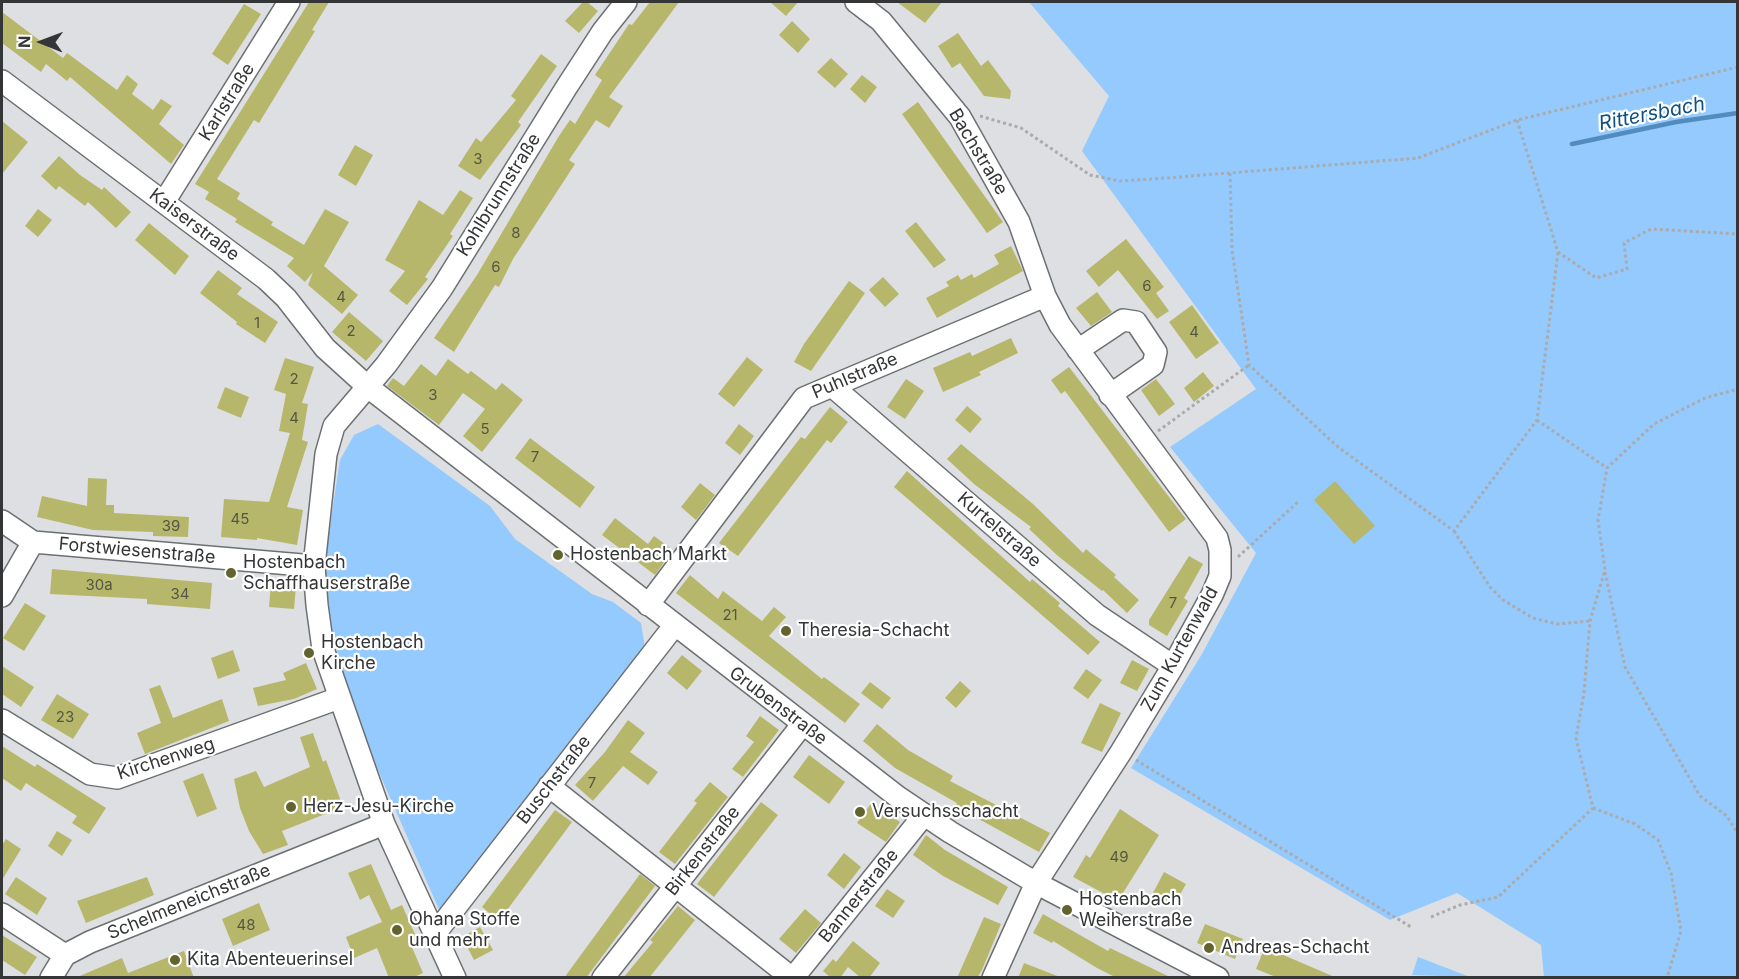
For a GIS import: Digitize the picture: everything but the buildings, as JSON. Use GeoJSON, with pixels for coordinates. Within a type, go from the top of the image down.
{"type":"FeatureCollection","features":[{"type":"Feature","properties":{"kind":"street","name":"Karlstraße"},"geometry":{"type":"LineString","coordinates":[[164,202],[289,2]]}},
{"type":"Feature","properties":{"kind":"street","name":"Kohlbrunnstraße"},"geometry":{"type":"LineString","coordinates":[[455,978],[384,824],[323,650],[316,605],[314,566],[330,438],[341,416],[369,387],[442,288],[566,88],[626,2]]}},
{"type":"Feature","properties":{"kind":"street","name":"Bachstraße"},"geometry":{"type":"LineString","coordinates":[[856,2],[881,21],[960,117],[1019,222],[1045,296]]}},
{"type":"Feature","properties":{"kind":"street","name":"Kaiserstraße"},"geometry":{"type":"LineString","coordinates":[[2,81],[266,279],[286,298],[325,348],[369,387]]}},
{"type":"Feature","properties":{"kind":"street","name":"Zum Kurtenwald"},"geometry":{"type":"LineString","coordinates":[[993,978],[1036,883],[1121,752],[1173,666],[1220,576],[1221,562],[1217,538],[1060,325],[1045,296]]}},
{"type":"Feature","properties":{"kind":"street","name":"Puhlstraße"},"geometry":{"type":"LineString","coordinates":[[648,605],[804,398],[1045,296]]}},
{"type":"Feature","properties":{"kind":"street"},"geometry":{"type":"LineString","coordinates":[[1078,350],[1123,320],[1136,322],[1156,352],[1153,364],[1110,395]]}},
{"type":"Feature","properties":{"kind":"street","name":"Kurtelstraße"},"geometry":{"type":"LineString","coordinates":[[832,386],[1097,615],[1173,666]]}},
{"type":"Feature","properties":{"kind":"street","name":"Grubenstraße"},"geometry":{"type":"LineString","coordinates":[[369,387],[802,725],[924,815],[1036,883],[1218,978]]}},
{"type":"Feature","properties":{"kind":"street","name":"Forstwiesenstraße"},"geometry":{"type":"LineString","coordinates":[[2,521],[33,542],[314,566]]}},
{"type":"Feature","properties":{"kind":"street"},"geometry":{"type":"LineString","coordinates":[[2,596],[33,542]]}},
{"type":"Feature","properties":{"kind":"street","name":"Buschstraße"},"geometry":{"type":"LineString","coordinates":[[434,934],[674,626]]}},
{"type":"Feature","properties":{"kind":"street","name":"Kirchenweg"},"geometry":{"type":"LineString","coordinates":[[2,720],[90,774],[117,778],[339,698]]}},
{"type":"Feature","properties":{"kind":"street","name":"Birkenstraße"},"geometry":{"type":"LineString","coordinates":[[603,978],[802,725]]}},
{"type":"Feature","properties":{"kind":"street"},"geometry":{"type":"LineString","coordinates":[[549,786],[793,978]]}},
{"type":"Feature","properties":{"kind":"street","name":"Bannerstraße"},"geometry":{"type":"LineString","coordinates":[[793,978],[924,815]]}},
{"type":"Feature","properties":{"kind":"street","name":"Schelmeneichstraße"},"geometry":{"type":"LineString","coordinates":[[65,955],[90,942],[384,824]]}},
{"type":"Feature","properties":{"kind":"street"},"geometry":{"type":"LineString","coordinates":[[2,914],[65,955],[51,978]]}},
{"type":"Feature","properties":{"kind":"path"},"geometry":{"type":"LineString","coordinates":[[960,117],[983,115],[1021,128],[1090,175],[1120,181],[1418,158],[1517,120],[1737,67]]}},
{"type":"Feature","properties":{"kind":"path"},"geometry":{"type":"LineString","coordinates":[[1454,531],[1537,420],[1558,252],[1517,120]]}},
{"type":"Feature","properties":{"kind":"path"},"geometry":{"type":"LineString","coordinates":[[1230,173],[1232,250],[1249,365],[1338,447],[1454,531],[1490,586],[1503,600],[1533,618],[1557,624],[1590,621]]}},
{"type":"Feature","properties":{"kind":"path"},"geometry":{"type":"LineString","coordinates":[[1558,252],[1596,278],[1627,269],[1624,243],[1650,229],[1737,234]]}},
{"type":"Feature","properties":{"kind":"path"},"geometry":{"type":"LineString","coordinates":[[1144,441],[1249,365]]}},
{"type":"Feature","properties":{"kind":"path"},"geometry":{"type":"LineString","coordinates":[[1737,389],[1705,398],[1654,424],[1607,468],[1598,520],[1605,570],[1625,667],[1700,796],[1727,816],[1737,834]]}},
{"type":"Feature","properties":{"kind":"path"},"geometry":{"type":"LineString","coordinates":[[1537,420],[1607,468]]}},
{"type":"Feature","properties":{"kind":"path"},"geometry":{"type":"LineString","coordinates":[[1221,562],[1234,560],[1299,501]]}},
{"type":"Feature","properties":{"kind":"path"},"geometry":{"type":"LineString","coordinates":[[1593,808],[1576,738],[1584,693],[1590,621],[1605,570]]}},
{"type":"Feature","properties":{"kind":"path"},"geometry":{"type":"LineString","coordinates":[[1121,752],[1411,927]]}},
{"type":"Feature","properties":{"kind":"path"},"geometry":{"type":"LineString","coordinates":[[1431,916],[1460,905],[1498,897],[1593,808]]}},
{"type":"Feature","properties":{"kind":"path"},"geometry":{"type":"LineString","coordinates":[[1593,808],[1635,824],[1658,840],[1671,873],[1681,931],[1667,978]]}},
{"type":"Feature","properties":{"kind":"shaded area"},"geometry":{"type":"Polygon","coordinates":[[[1029,2],[1737,2],[1737,977],[1544,977],[1541,945],[1457,893],[1390,920],[1131,768],[1202,654],[1256,553],[1170,447],[1256,389],[1082,151],[1109,96],[1029,2]]]}},
{"type":"Feature","properties":{"kind":"shaded area"},"geometry":{"type":"Polygon","coordinates":[[[378,424],[490,506],[515,539],[592,594],[613,602],[641,623],[645,648],[441,914],[374,761],[350,696],[325,600],[324,565],[340,460],[354,435],[378,424]]]}},
{"type":"Feature","properties":{"kind":"shaded area"},"geometry":{"type":"Polygon","coordinates":[[[1418,957],[1470,977],[1412,975],[1418,957]]]}},
{"type":"Feature","properties":{"kind":"waterway","name":"Rittersbach"},"geometry":{"type":"LineString","coordinates":[[1572,144],[1676,122],[1738,113]]}},
{"type":"Feature","properties":{"kind":"place","name":"Hostenbach Markt"},"geometry":{"type":"Point","coordinates":[558,555]}},
{"type":"Feature","properties":{"kind":"place","name":"Hostenbach Schaffhauserstraße"},"geometry":{"type":"Point","coordinates":[231,573]}},
{"type":"Feature","properties":{"kind":"place","name":"Theresia-Schacht"},"geometry":{"type":"Point","coordinates":[786,631]}},
{"type":"Feature","properties":{"kind":"place","name":"Hostenbach Kirche"},"geometry":{"type":"Point","coordinates":[309,653]}},
{"type":"Feature","properties":{"kind":"place","name":"Herz-Jesu-Kirche"},"geometry":{"type":"Point","coordinates":[291,807]}},
{"type":"Feature","properties":{"kind":"place","name":"Versuchsschacht"},"geometry":{"type":"Point","coordinates":[860,812]}},
{"type":"Feature","properties":{"kind":"place","name":"Hostenbach Weiherstraße"},"geometry":{"type":"Point","coordinates":[1067,910]}},
{"type":"Feature","properties":{"kind":"place","name":"Ohana Stoffe und mehr"},"geometry":{"type":"Point","coordinates":[397,930]}},
{"type":"Feature","properties":{"kind":"place","name":"Andreas-Schacht"},"geometry":{"type":"Point","coordinates":[1209,948]}},
{"type":"Feature","properties":{"kind":"place","name":"Kita Abenteuerinsel"},"geometry":{"type":"Point","coordinates":[175,960]}}]}
